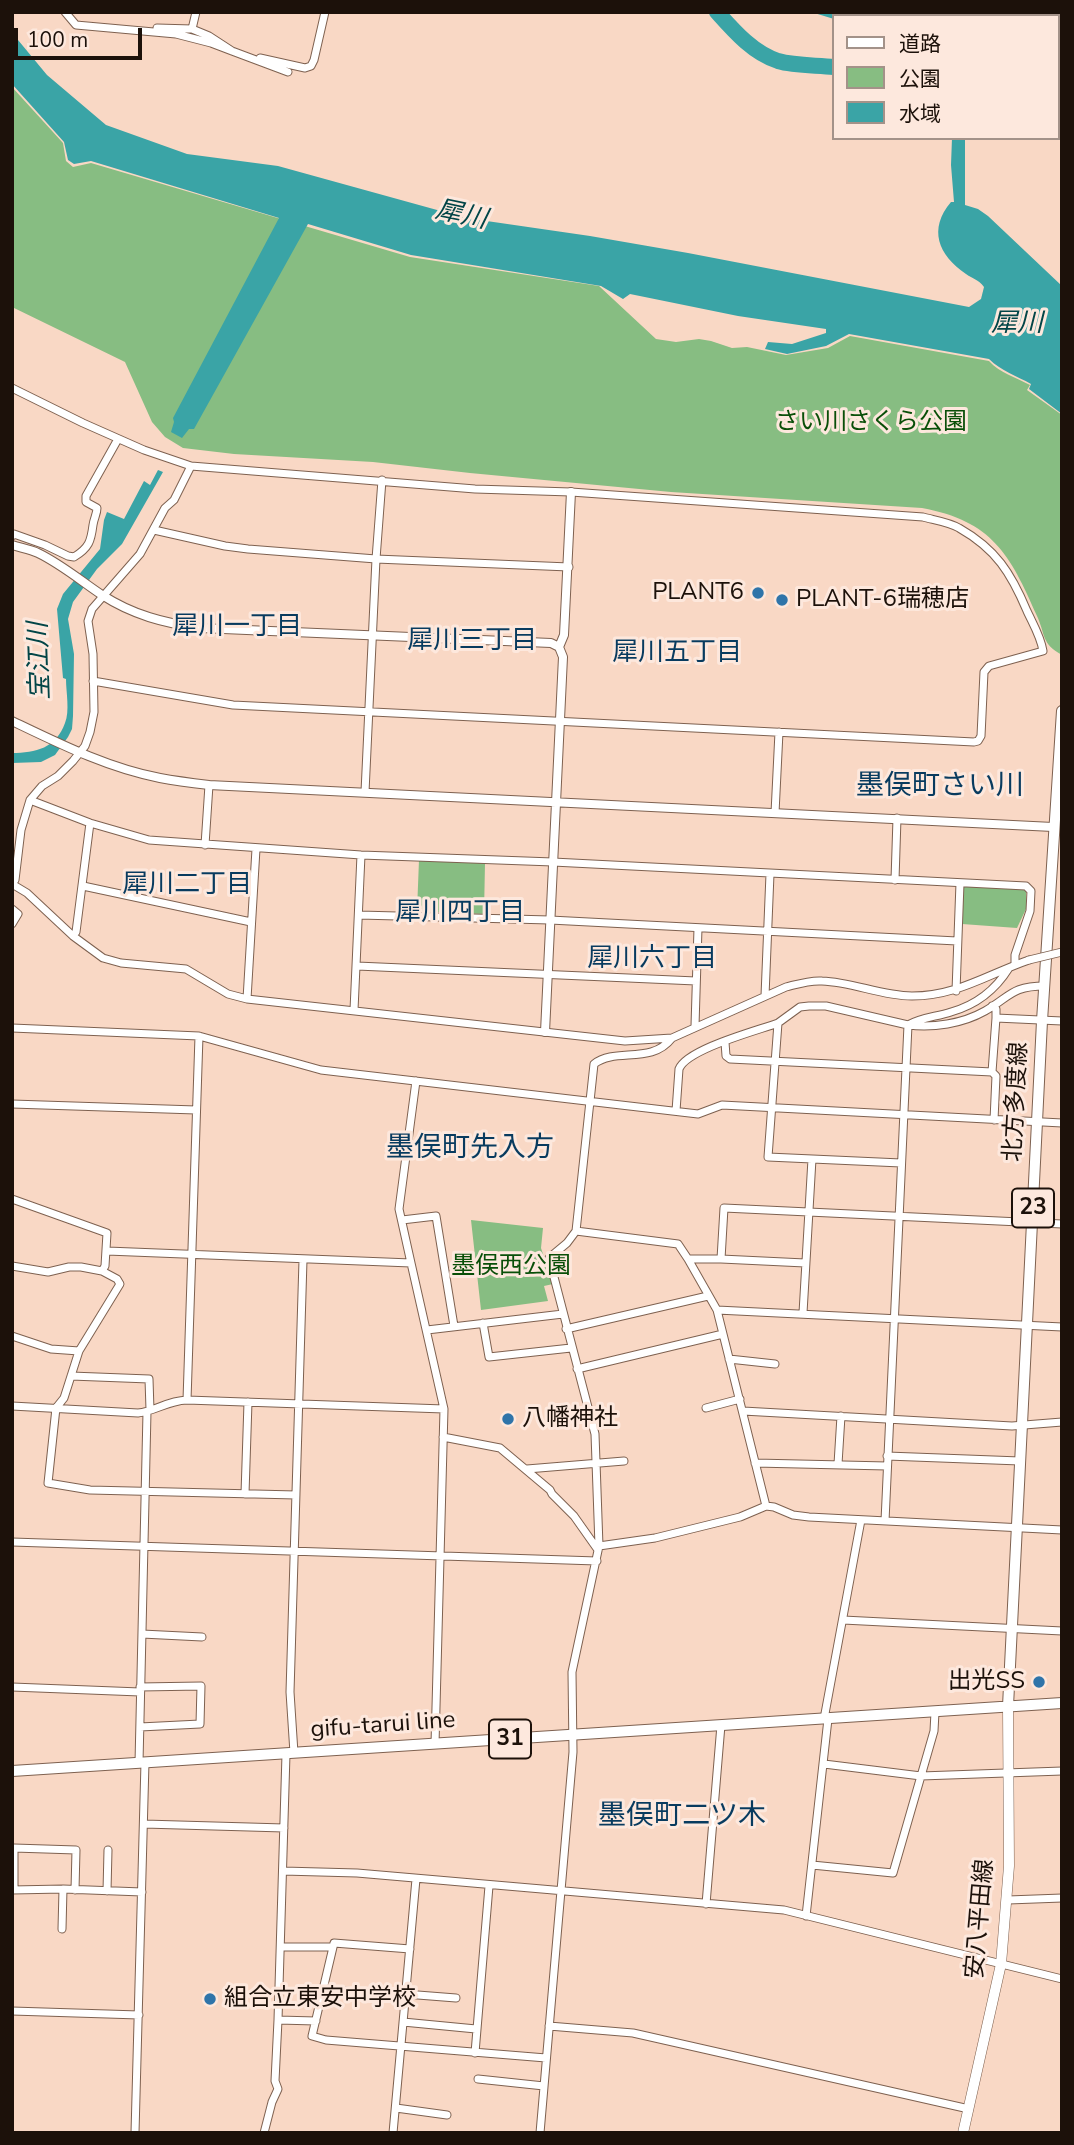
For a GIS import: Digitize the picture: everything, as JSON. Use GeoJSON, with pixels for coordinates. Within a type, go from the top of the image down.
{"type":"FeatureCollection","features":[{"type":"Feature","properties":{"kind":"main road","name":"北方多度線"},"geometry":{"type":"LineString","coordinates":[[1008,1706],[1042,1021],[1062,710]]}},
{"type":"Feature","properties":{"kind":"main road","name":"gifu-tarui line"},"geometry":{"type":"LineString","coordinates":[[12,1771],[1062,1703]]}},
{"type":"Feature","properties":{"kind":"main road","name":"安八平田線"},"geometry":{"type":"LineString","coordinates":[[963,2133],[1001,1964],[1008,1899],[1008,1706]]}},
{"type":"Feature","properties":{"kind":"street"},"geometry":{"type":"LineString","coordinates":[[65,12],[76,25],[186,36],[288,72]]}},
{"type":"Feature","properties":{"kind":"street"},"geometry":{"type":"LineString","coordinates":[[192,29],[196,12]]}},
{"type":"Feature","properties":{"kind":"street"},"geometry":{"type":"LineString","coordinates":[[251,59],[262,58],[305,68],[311,66],[325,12]]}},
{"type":"Feature","properties":{"kind":"street"},"geometry":{"type":"LineString","coordinates":[[139,31],[151,28],[192,29],[232,51]]}},
{"type":"Feature","properties":{"kind":"street"},"geometry":{"type":"LineString","coordinates":[[12,388],[118,439],[191,466],[475,489],[571,492],[923,517],[958,527],[986,547],[1007,570],[1043,651],[989,666],[984,672],[981,736],[974,742],[233,705],[93,681]]}},
{"type":"Feature","properties":{"kind":"street"},"geometry":{"type":"LineString","coordinates":[[12,536],[14,534],[31,540],[68,556],[74,557],[83,552],[92,539],[97,512],[97,508],[85,500],[86,496],[118,439]]}},
{"type":"Feature","properties":{"kind":"street"},"geometry":{"type":"LineString","coordinates":[[191,466],[140,554],[100,593],[92,609],[88,621],[93,654],[94,712],[90,732],[80,753],[30,800],[21,830],[15,880],[12,883],[27,892],[73,936],[103,958],[121,963],[186,969],[228,994],[247,999],[625,1041],[672,1038]]}},
{"type":"Feature","properties":{"kind":"street"},"geometry":{"type":"LineString","coordinates":[[365,792],[382,480]]}},
{"type":"Feature","properties":{"kind":"street"},"geometry":{"type":"LineString","coordinates":[[559,647],[564,635],[571,492]]}},
{"type":"Feature","properties":{"kind":"street"},"geometry":{"type":"LineString","coordinates":[[154,530],[225,546],[376,559],[569,567]]}},
{"type":"Feature","properties":{"kind":"street"},"geometry":{"type":"LineString","coordinates":[[12,545],[37,552],[100,593],[148,618],[168,624],[200,628],[551,643],[559,647],[564,657],[545,1032]]}},
{"type":"Feature","properties":{"kind":"street"},"geometry":{"type":"LineString","coordinates":[[12,721],[80,753],[152,776],[209,785],[1053,827]]}},
{"type":"Feature","properties":{"kind":"street"},"geometry":{"type":"LineString","coordinates":[[775,813],[779,732]]}},
{"type":"Feature","properties":{"kind":"street"},"geometry":{"type":"LineString","coordinates":[[205,845],[209,785]]}},
{"type":"Feature","properties":{"kind":"street"},"geometry":{"type":"LineString","coordinates":[[30,800],[90,823],[149,840],[205,845],[361,855],[1026,886],[1031,891],[1030,911],[1012,966],[1002,980],[970,1005],[950,1013],[919,1019],[908,1026]]}},
{"type":"Feature","properties":{"kind":"street"},"geometry":{"type":"LineString","coordinates":[[895,880],[897,818]]}},
{"type":"Feature","properties":{"kind":"street"},"geometry":{"type":"LineString","coordinates":[[73,936],[76,932],[83,886],[90,823]]}},
{"type":"Feature","properties":{"kind":"street"},"geometry":{"type":"LineString","coordinates":[[247,999],[256,849]]}},
{"type":"Feature","properties":{"kind":"street"},"geometry":{"type":"LineString","coordinates":[[354,1010],[361,855]]}},
{"type":"Feature","properties":{"kind":"street"},"geometry":{"type":"LineString","coordinates":[[765,996],[770,874]]}},
{"type":"Feature","properties":{"kind":"street"},"geometry":{"type":"LineString","coordinates":[[956,991],[960,883]]}},
{"type":"Feature","properties":{"kind":"street"},"geometry":{"type":"LineString","coordinates":[[83,886],[251,922]]}},
{"type":"Feature","properties":{"kind":"street"},"geometry":{"type":"LineString","coordinates":[[12,909],[18,914],[12,924]]}},
{"type":"Feature","properties":{"kind":"street"},"geometry":{"type":"LineString","coordinates":[[359,915],[550,920],[957,941]]}},
{"type":"Feature","properties":{"kind":"street"},"geometry":{"type":"LineString","coordinates":[[695,1026],[698,928]]}},
{"type":"Feature","properties":{"kind":"street"},"geometry":{"type":"LineString","coordinates":[[540,2133],[573,1752],[572,1672],[599,1548],[595,1434],[549,1258],[567,1243],[576,1231],[594,1064],[598,1060],[656,1051],[672,1038],[695,1026],[805,982],[823,981],[909,996],[934,995],[956,991],[1012,966],[1062,952]]}},
{"type":"Feature","properties":{"kind":"street"},"geometry":{"type":"LineString","coordinates":[[357,966],[696,981]]}},
{"type":"Feature","properties":{"kind":"street"},"geometry":{"type":"LineString","coordinates":[[676,1111],[681,1063],[702,1049],[778,1023],[800,1007],[826,1006],[908,1026],[925,1027],[953,1023],[984,1012],[1011,992],[1031,986],[1045,986]]}},
{"type":"Feature","properties":{"kind":"street"},"geometry":{"type":"LineString","coordinates":[[992,1006],[996,1009],[992,1072]]}},
{"type":"Feature","properties":{"kind":"street"},"geometry":{"type":"LineString","coordinates":[[996,1018],[1062,1021]]}},
{"type":"Feature","properties":{"kind":"street"},"geometry":{"type":"LineString","coordinates":[[778,1023],[768,1157],[901,1163]]}},
{"type":"Feature","properties":{"kind":"street"},"geometry":{"type":"LineString","coordinates":[[885,1521],[908,1026]]}},
{"type":"Feature","properties":{"kind":"street"},"geometry":{"type":"LineString","coordinates":[[12,1028],[199,1036],[321,1070],[698,1114],[722,1105],[1062,1123]]}},
{"type":"Feature","properties":{"kind":"street"},"geometry":{"type":"LineString","coordinates":[[187,1400],[199,1036]]}},
{"type":"Feature","properties":{"kind":"street"},"geometry":{"type":"LineString","coordinates":[[725,1042],[726,1056],[730,1059],[992,1072],[996,1076],[994,1120]]}},
{"type":"Feature","properties":{"kind":"street"},"geometry":{"type":"LineString","coordinates":[[416,1081],[399,1209],[444,1409],[435,1744]]}},
{"type":"Feature","properties":{"kind":"street"},"geometry":{"type":"LineString","coordinates":[[12,1104],[196,1110]]}},
{"type":"Feature","properties":{"kind":"street"},"geometry":{"type":"LineString","coordinates":[[803,1313],[812,1159]]}},
{"type":"Feature","properties":{"kind":"street"},"geometry":{"type":"LineString","coordinates":[[12,1199],[107,1233],[107,1251],[102,1271]]}},
{"type":"Feature","properties":{"kind":"street"},"geometry":{"type":"LineString","coordinates":[[721,1259],[724,1208],[1062,1224]]}},
{"type":"Feature","properties":{"kind":"street"},"geometry":{"type":"LineString","coordinates":[[402,1220],[436,1216],[454,1326]]}},
{"type":"Feature","properties":{"kind":"street"},"geometry":{"type":"LineString","coordinates":[[576,1231],[678,1244],[717,1310],[766,1506]]}},
{"type":"Feature","properties":{"kind":"street"},"geometry":{"type":"LineString","coordinates":[[107,1251],[411,1263]]}},
{"type":"Feature","properties":{"kind":"street"},"geometry":{"type":"LineString","coordinates":[[688,1259],[805,1263]]}},
{"type":"Feature","properties":{"kind":"street"},"geometry":{"type":"LineString","coordinates":[[264,2133],[278,2089],[275,2081],[284,1828],[294,1729],[290,1692],[303,1260]]}},
{"type":"Feature","properties":{"kind":"street"},"geometry":{"type":"LineString","coordinates":[[12,1266],[48,1272],[81,1267],[102,1271],[117,1279],[120,1284],[79,1351],[64,1398],[56,1408],[48,1483],[90,1490],[296,1495]]}},
{"type":"Feature","properties":{"kind":"street"},"geometry":{"type":"LineString","coordinates":[[566,1329],[708,1296]]}},
{"type":"Feature","properties":{"kind":"street"},"geometry":{"type":"LineString","coordinates":[[717,1310],[1062,1327]]}},
{"type":"Feature","properties":{"kind":"street"},"geometry":{"type":"LineString","coordinates":[[427,1330],[563,1314]]}},
{"type":"Feature","properties":{"kind":"street"},"geometry":{"type":"LineString","coordinates":[[483,1322],[489,1357],[571,1348]]}},
{"type":"Feature","properties":{"kind":"street"},"geometry":{"type":"LineString","coordinates":[[577,1369],[723,1334]]}},
{"type":"Feature","properties":{"kind":"street"},"geometry":{"type":"LineString","coordinates":[[12,1336],[51,1349],[79,1351]]}},
{"type":"Feature","properties":{"kind":"street"},"geometry":{"type":"LineString","coordinates":[[730,1359],[775,1364]]}},
{"type":"Feature","properties":{"kind":"street"},"geometry":{"type":"LineString","coordinates":[[71,1376],[149,1379],[140,1689],[144,1824],[135,2133]]}},
{"type":"Feature","properties":{"kind":"street"},"geometry":{"type":"LineString","coordinates":[[706,1408],[740,1399]]}},
{"type":"Feature","properties":{"kind":"street"},"geometry":{"type":"LineString","coordinates":[[12,1406],[148,1411],[171,1401],[187,1400],[444,1409]]}},
{"type":"Feature","properties":{"kind":"street"},"geometry":{"type":"LineString","coordinates":[[246,1494],[248,1402]]}},
{"type":"Feature","properties":{"kind":"street"},"geometry":{"type":"LineString","coordinates":[[743,1411],[1022,1425],[1062,1422]]}},
{"type":"Feature","properties":{"kind":"street"},"geometry":{"type":"LineString","coordinates":[[838,1464],[841,1416]]}},
{"type":"Feature","properties":{"kind":"street"},"geometry":{"type":"LineString","coordinates":[[443,1437],[500,1448],[550,1490],[575,1516],[599,1548]]}},
{"type":"Feature","properties":{"kind":"street"},"geometry":{"type":"LineString","coordinates":[[887,1456],[1020,1461]]}},
{"type":"Feature","properties":{"kind":"street"},"geometry":{"type":"LineString","coordinates":[[527,1469],[624,1461]]}},
{"type":"Feature","properties":{"kind":"street"},"geometry":{"type":"LineString","coordinates":[[755,1463],[887,1466]]}},
{"type":"Feature","properties":{"kind":"street"},"geometry":{"type":"LineString","coordinates":[[599,1548],[655,1538],[740,1517],[766,1506],[793,1515],[1062,1530]]}},
{"type":"Feature","properties":{"kind":"street"},"geometry":{"type":"LineString","coordinates":[[806,1916],[824,1764],[827,1698],[861,1520]]}},
{"type":"Feature","properties":{"kind":"street"},"geometry":{"type":"LineString","coordinates":[[12,1542],[597,1561]]}},
{"type":"Feature","properties":{"kind":"street"},"geometry":{"type":"LineString","coordinates":[[843,1620],[1062,1631]]}},
{"type":"Feature","properties":{"kind":"street"},"geometry":{"type":"LineString","coordinates":[[142,1634],[202,1637]]}},
{"type":"Feature","properties":{"kind":"street"},"geometry":{"type":"LineString","coordinates":[[12,1687],[140,1689],[201,1686],[200,1724],[140,1727]]}},
{"type":"Feature","properties":{"kind":"street"},"geometry":{"type":"LineString","coordinates":[[812,1865],[893,1873],[934,1731],[935,1712]]}},
{"type":"Feature","properties":{"kind":"street"},"geometry":{"type":"LineString","coordinates":[[706,1904],[721,1725]]}},
{"type":"Feature","properties":{"kind":"street"},"geometry":{"type":"LineString","coordinates":[[824,1764],[921,1776],[1062,1771]]}},
{"type":"Feature","properties":{"kind":"street"},"geometry":{"type":"LineString","coordinates":[[144,1824],[284,1828]]}},
{"type":"Feature","properties":{"kind":"street"},"geometry":{"type":"LineString","coordinates":[[75,1890],[76,1850],[14,1848],[13,1890],[142,1892]]}},
{"type":"Feature","properties":{"kind":"street"},"geometry":{"type":"LineString","coordinates":[[107,1891],[108,1850]]}},
{"type":"Feature","properties":{"kind":"street"},"geometry":{"type":"LineString","coordinates":[[283,1871],[356,1873],[784,1910],[1062,1979]]}},
{"type":"Feature","properties":{"kind":"street"},"geometry":{"type":"LineString","coordinates":[[393,2133],[416,1879]]}},
{"type":"Feature","properties":{"kind":"street"},"geometry":{"type":"LineString","coordinates":[[475,2053],[489,1886]]}},
{"type":"Feature","properties":{"kind":"street"},"geometry":{"type":"LineString","coordinates":[[62,1929],[63,1889]]}},
{"type":"Feature","properties":{"kind":"street"},"geometry":{"type":"LineString","coordinates":[[1008,1899],[1062,1898]]}},
{"type":"Feature","properties":{"kind":"street"},"geometry":{"type":"LineString","coordinates":[[410,1949],[334,1943],[312,2036],[326,2040],[547,2059]]}},
{"type":"Feature","properties":{"kind":"street"},"geometry":{"type":"LineString","coordinates":[[281,1947],[333,1947]]}},
{"type":"Feature","properties":{"kind":"street"},"geometry":{"type":"LineString","coordinates":[[323,1989],[456,1998]]}},
{"type":"Feature","properties":{"kind":"street"},"geometry":{"type":"LineString","coordinates":[[12,2011],[139,2015]]}},
{"type":"Feature","properties":{"kind":"street"},"geometry":{"type":"LineString","coordinates":[[278,2020],[316,2021]]}},
{"type":"Feature","properties":{"kind":"street"},"geometry":{"type":"LineString","coordinates":[[403,2022],[476,2029]]}},
{"type":"Feature","properties":{"kind":"street"},"geometry":{"type":"LineString","coordinates":[[549,2026],[633,2033],[969,2109]]}},
{"type":"Feature","properties":{"kind":"street"},"geometry":{"type":"LineString","coordinates":[[478,2079],[544,2086]]}},
{"type":"Feature","properties":{"kind":"street"},"geometry":{"type":"LineString","coordinates":[[396,2108],[447,2115]]}},
{"type":"Feature","properties":{"kind":"green space"},"geometry":{"type":"Polygon","coordinates":[[[951,12],[1044,12],[1044,14],[951,12]]]}},
{"type":"Feature","properties":{"kind":"green space","name":"さい川さくら公園"},"geometry":{"type":"Polygon","coordinates":[[[12,87],[63,143],[66,161],[73,167],[91,163],[410,257],[599,286],[656,339],[676,342],[699,339],[732,348],[747,347],[786,355],[828,348],[850,336],[989,361],[1003,372],[1030,385],[1027,390],[1062,415],[1062,655],[1047,643],[1017,575],[996,544],[966,522],[922,508],[671,492],[373,462],[234,454],[183,448],[165,437],[152,422],[125,362],[12,307],[12,87]]]}},
{"type":"Feature","properties":{"kind":"green space"},"geometry":{"type":"Polygon","coordinates":[[[419,860],[485,863],[484,914],[417,911],[419,860]]]}},
{"type":"Feature","properties":{"kind":"green space"},"geometry":{"type":"Polygon","coordinates":[[[963,886],[1026,889],[1026,909],[1017,928],[962,924],[963,886]]]}},
{"type":"Feature","properties":{"kind":"green space","name":"墨俣西公園"},"geometry":{"type":"Polygon","coordinates":[[[471,1220],[543,1228],[541,1248],[553,1284],[544,1286],[548,1301],[481,1310],[471,1220]]]}},
{"type":"Feature","properties":{"kind":"water"},"geometry":{"type":"Polygon","coordinates":[[[811,12],[864,14],[832,14],[832,18],[811,12]]]}},
{"type":"Feature","properties":{"kind":"water","name":"犀川"},"geometry":{"type":"Polygon","coordinates":[[[12,31],[47,75],[106,125],[187,154],[278,166],[466,218],[688,253],[969,307],[981,299],[984,287],[949,259],[939,241],[938,232],[944,212],[951,202],[954,202],[952,140],[965,140],[965,205],[988,216],[1062,286],[1062,414],[1029,389],[1031,384],[989,359],[849,334],[826,346],[787,354],[765,349],[768,342],[792,344],[826,333],[826,329],[738,316],[630,294],[623,299],[601,286],[411,255],[308,224],[194,429],[189,429],[182,438],[171,432],[173,418],[279,218],[91,161],[74,164],[68,160],[64,142],[12,84],[12,31]]]}},
{"type":"Feature","properties":{"kind":"water","name":"宝江川"},"geometry":{"type":"Polygon","coordinates":[[[158,470],[163,472],[122,544],[97,569],[73,602],[68,619],[74,654],[72,729],[55,755],[41,762],[12,763],[12,753],[37,750],[51,743],[61,731],[66,718],[66,679],[63,678],[57,609],[63,594],[100,549],[107,512],[124,519],[144,481],[150,485],[158,470]]]}},
{"type":"Feature","properties":{"kind":"waterway"},"geometry":{"type":"LineString","coordinates":[[717,12],[744,41],[760,53],[792,64],[832,67]]}},
{"type":"Feature","properties":{"kind":"place","name":"PLANT6"},"geometry":{"type":"Point","coordinates":[758,593]}},
{"type":"Feature","properties":{"kind":"place","name":"PLANT-6瑞穂店"},"geometry":{"type":"Point","coordinates":[782,600]}},
{"type":"Feature","properties":{"kind":"place","name":"八幡神社"},"geometry":{"type":"Point","coordinates":[508,1419]}},
{"type":"Feature","properties":{"kind":"place","name":"出光SS"},"geometry":{"type":"Point","coordinates":[1039,1682]}},
{"type":"Feature","properties":{"kind":"place","name":"組合立東安中学校"},"geometry":{"type":"Point","coordinates":[210,1999]}},
{"type":"Feature","properties":{"kind":"district","name":"犀川一丁目"},"geometry":{"type":"Point","coordinates":[237,628]}},
{"type":"Feature","properties":{"kind":"district","name":"犀川三丁目"},"geometry":{"type":"Point","coordinates":[472,642]}},
{"type":"Feature","properties":{"kind":"district","name":"犀川五丁目"},"geometry":{"type":"Point","coordinates":[677,654]}},
{"type":"Feature","properties":{"kind":"district","name":"墨俣町さい川"},"geometry":{"type":"Point","coordinates":[940,787]}},
{"type":"Feature","properties":{"kind":"district","name":"犀川二丁目"},"geometry":{"type":"Point","coordinates":[187,886]}},
{"type":"Feature","properties":{"kind":"district","name":"犀川四丁目"},"geometry":{"type":"Point","coordinates":[460,914]}},
{"type":"Feature","properties":{"kind":"district","name":"犀川六丁目"},"geometry":{"type":"Point","coordinates":[652,960]}},
{"type":"Feature","properties":{"kind":"district","name":"墨俣町先入方"},"geometry":{"type":"Point","coordinates":[470,1149]}},
{"type":"Feature","properties":{"kind":"district","name":"墨俣町二ツ木"},"geometry":{"type":"Point","coordinates":[682,1817]}}]}
